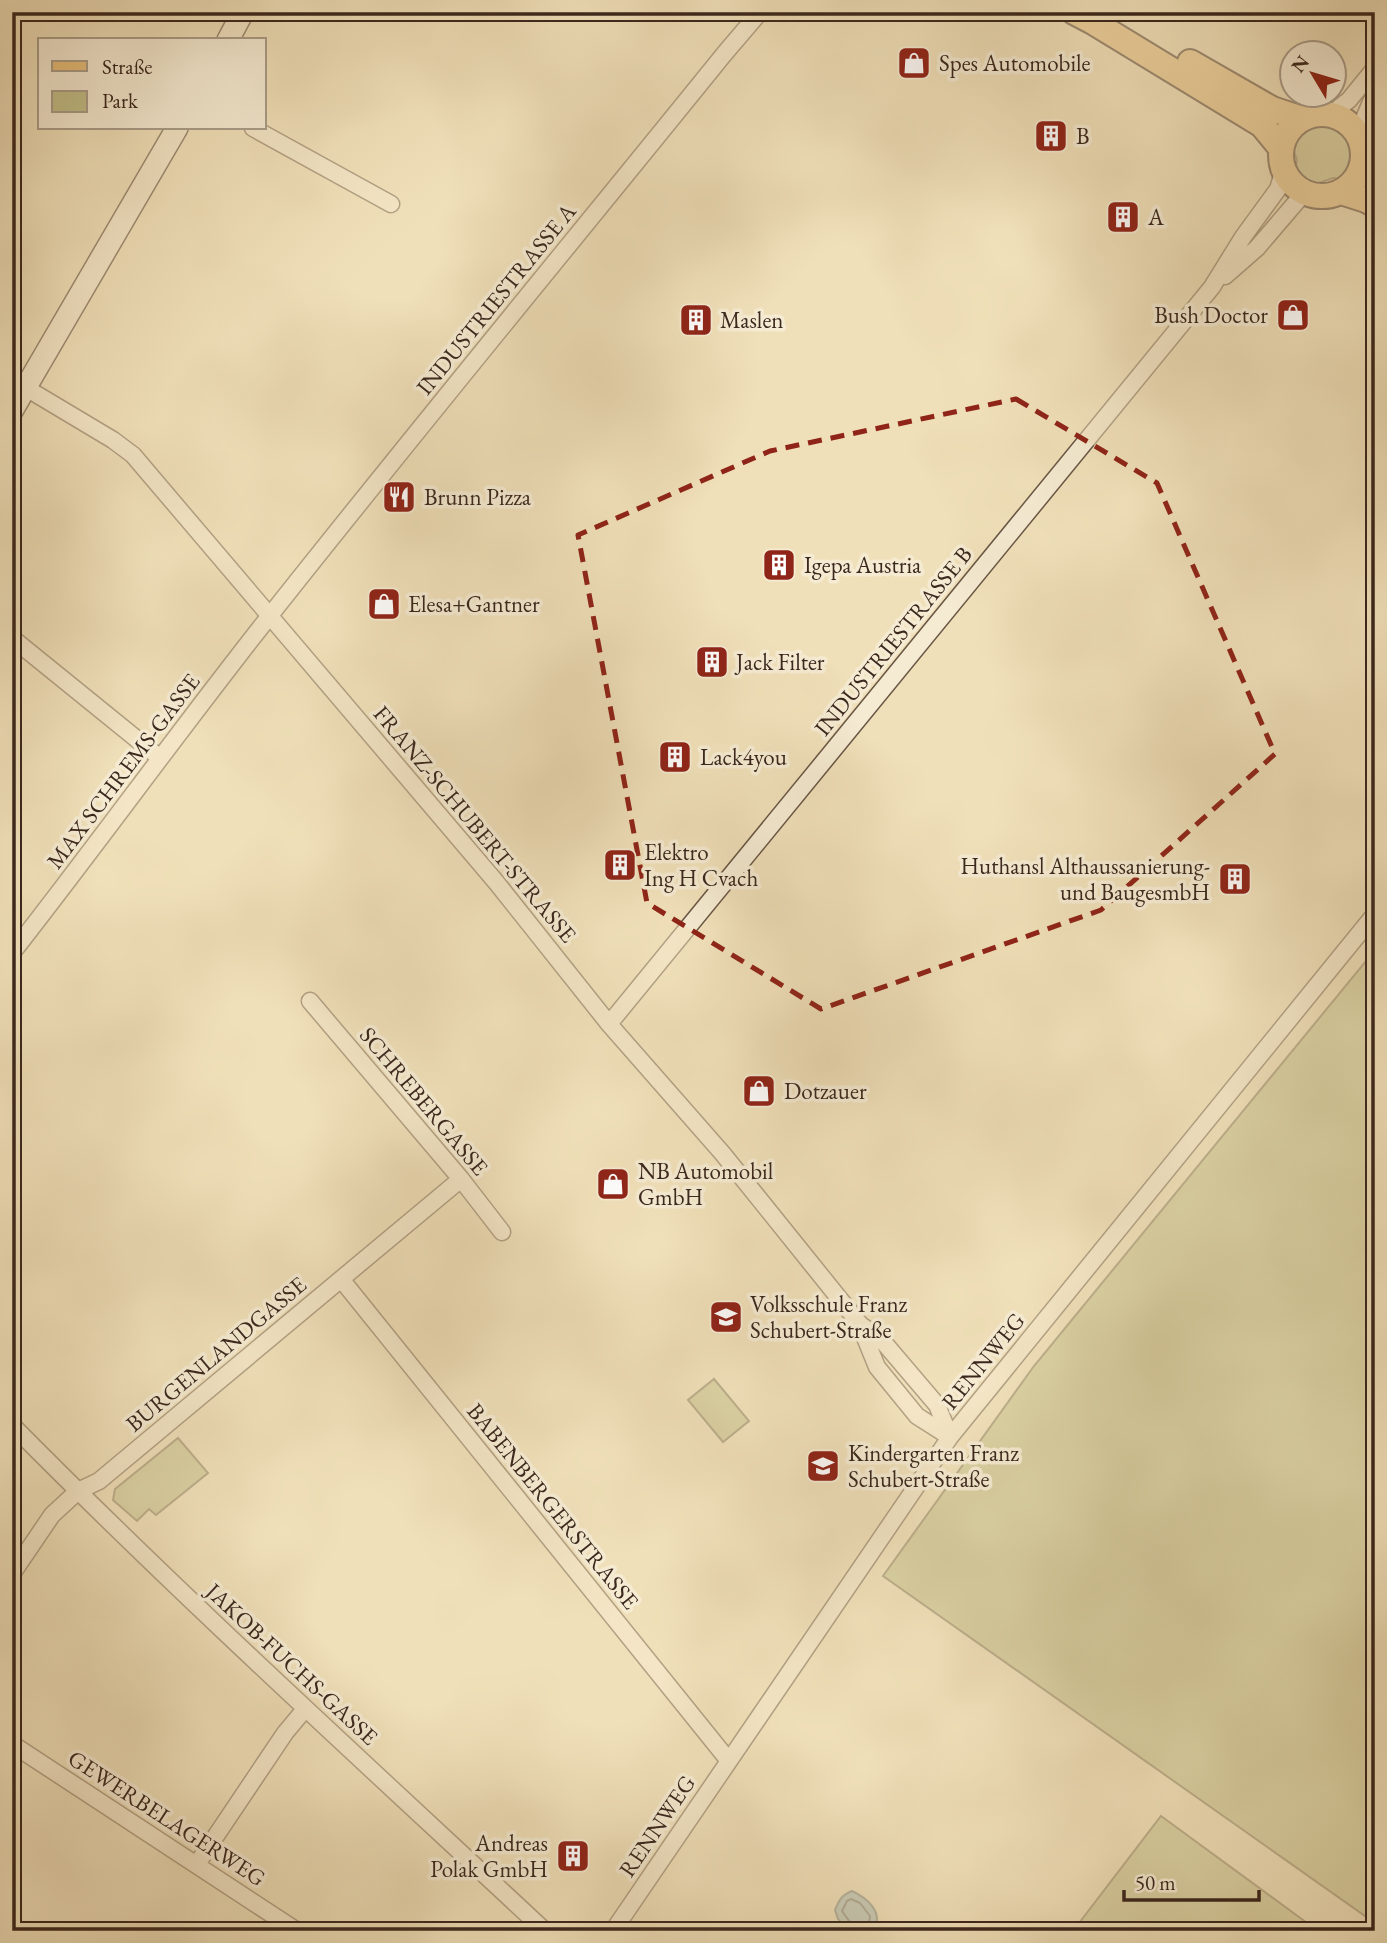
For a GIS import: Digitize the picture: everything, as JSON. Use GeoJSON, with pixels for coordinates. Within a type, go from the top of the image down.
{"type":"FeatureCollection","features":[{"type":"Feature","properties":{"kind":"main road"},"geometry":{"type":"LineString","coordinates":[[229,38],[243,12]]}},
{"type":"Feature","properties":{"kind":"main road"},"geometry":{"type":"LineString","coordinates":[[1074,12],[1262,125],[1282,159],[1289,180],[1304,192],[1317,196],[1341,192],[1352,184],[1359,174],[1369,169],[1358,133],[1351,124],[1331,114],[1311,115],[1288,131],[1282,159]]}},
{"type":"Feature","properties":{"kind":"main road"},"geometry":{"type":"LineString","coordinates":[[1103,12],[1272,109],[1302,119]]}},
{"type":"Feature","properties":{"kind":"main road"},"geometry":{"type":"LineString","coordinates":[[12,411],[176,130]]}},
{"type":"Feature","properties":{"kind":"main road"},"geometry":{"type":"LineString","coordinates":[[1341,192],[1375,205]]}},
{"type":"Feature","properties":{"kind":"street","name":"INDUSTRIESTRASSE A"},"geometry":{"type":"LineString","coordinates":[[269,616],[760,12]]}},
{"type":"Feature","properties":{"kind":"street"},"geometry":{"type":"LineString","coordinates":[[1331,114],[1349,100],[1375,68]]}},
{"type":"Feature","properties":{"kind":"street"},"geometry":{"type":"LineString","coordinates":[[1358,133],[1375,97]]}},
{"type":"Feature","properties":{"kind":"street"},"geometry":{"type":"LineString","coordinates":[[257,130],[391,204]]}},
{"type":"Feature","properties":{"kind":"street","name":"INDUSTRIESTRASSE B"},"geometry":{"type":"LineString","coordinates":[[609,1024],[1212,287],[1243,237],[1278,189],[1282,159]]}},
{"type":"Feature","properties":{"kind":"street","name":"INDUSTRIESTRASSE B"},"geometry":{"type":"LineString","coordinates":[[1212,287],[1257,248],[1304,192]]}},
{"type":"Feature","properties":{"kind":"street","name":"FRANZ-SCHUBERT-STRASSE"},"geometry":{"type":"LineString","coordinates":[[26,388],[133,455],[496,882],[609,1024],[723,1154],[859,1323],[877,1367],[917,1416],[950,1437]]}},
{"type":"Feature","properties":{"kind":"street","name":"MAX SCHREMS-GASSE"},"geometry":{"type":"LineString","coordinates":[[12,953],[269,616]]}},
{"type":"Feature","properties":{"kind":"street"},"geometry":{"type":"LineString","coordinates":[[12,638],[160,758]]}},
{"type":"Feature","properties":{"kind":"street","name":"RENNWEG"},"geometry":{"type":"LineString","coordinates":[[613,1931],[950,1437],[1375,914]]}},
{"type":"Feature","properties":{"kind":"street","name":"SCHREBERGASSE"},"geometry":{"type":"LineString","coordinates":[[310,1001],[461,1179],[502,1232]]}},
{"type":"Feature","properties":{"kind":"street","name":"BURGENLANDGASSE"},"geometry":{"type":"LineString","coordinates":[[12,1574],[52,1515],[78,1491],[99,1481],[461,1179]]}},
{"type":"Feature","properties":{"kind":"street","name":"BABENBERGERSTRASSE"},"geometry":{"type":"LineString","coordinates":[[341,1279],[729,1761]]}},
{"type":"Feature","properties":{"kind":"street","name":"JAKOB-FUCHS-GASSE"},"geometry":{"type":"LineString","coordinates":[[12,1425],[305,1709],[545,1931]]}},
{"type":"Feature","properties":{"kind":"street"},"geometry":{"type":"LineString","coordinates":[[197,1864],[285,1733],[305,1709]]}},
{"type":"Feature","properties":{"kind":"street","name":"GEWERBELAGERWEG"},"geometry":{"type":"LineString","coordinates":[[12,1744],[297,1931]]}},
{"type":"Feature","properties":{"kind":"highlighted area"},"geometry":{"type":"Polygon","coordinates":[[[1016,399],[1157,483],[1275,754],[1101,910],[821,1009],[647,903],[578,535],[770,451],[1016,399]]]}},
{"type":"Feature","properties":{"kind":"green space"},"geometry":{"type":"Polygon","coordinates":[[[1318,123],[1340,128],[1352,142],[1354,151],[1348,170],[1340,179],[1333,178],[1316,184],[1301,177],[1295,169],[1296,159],[1292,150],[1301,133],[1318,123]]]}},
{"type":"Feature","properties":{"kind":"green space"},"geometry":{"type":"Polygon","coordinates":[[[1375,950],[1375,1923],[883,1576],[1034,1366],[1375,950]]]}},
{"type":"Feature","properties":{"kind":"green space"},"geometry":{"type":"Polygon","coordinates":[[[714,1379],[749,1421],[723,1442],[688,1400],[714,1379]]]}},
{"type":"Feature","properties":{"kind":"green space"},"geometry":{"type":"Polygon","coordinates":[[[178,1438],[208,1473],[156,1515],[149,1509],[137,1521],[113,1500],[115,1489],[178,1438]]]}},
{"type":"Feature","properties":{"kind":"green space"},"geometry":{"type":"Polygon","coordinates":[[[1161,1816],[1318,1931],[1073,1931],[1161,1816]]]}},
{"type":"Feature","properties":{"kind":"water"},"geometry":{"type":"Polygon","coordinates":[[[852,1891],[872,1906],[877,1917],[874,1930],[849,1931],[838,1919],[835,1910],[838,1903],[852,1891]]]}},
{"type":"Feature","properties":{"kind":"place","name":"Spes Automobile"},"geometry":{"type":"Point","coordinates":[914,63]}},
{"type":"Feature","properties":{"kind":"place","name":"B"},"geometry":{"type":"Point","coordinates":[1051,136]}},
{"type":"Feature","properties":{"kind":"place","name":"A"},"geometry":{"type":"Point","coordinates":[1123,217]}},
{"type":"Feature","properties":{"kind":"place","name":"Bush Doctor"},"geometry":{"type":"Point","coordinates":[1293,315]}},
{"type":"Feature","properties":{"kind":"place","name":"Maslen"},"geometry":{"type":"Point","coordinates":[696,320]}},
{"type":"Feature","properties":{"kind":"place","name":"Brunn Pizza"},"geometry":{"type":"Point","coordinates":[399,497]}},
{"type":"Feature","properties":{"kind":"place","name":"Igepa Austria"},"geometry":{"type":"Point","coordinates":[779,565]}},
{"type":"Feature","properties":{"kind":"place","name":"Elesa+Gantner"},"geometry":{"type":"Point","coordinates":[384,604]}},
{"type":"Feature","properties":{"kind":"place","name":"Jack Filter"},"geometry":{"type":"Point","coordinates":[712,662]}},
{"type":"Feature","properties":{"kind":"place","name":"Lack4you"},"geometry":{"type":"Point","coordinates":[675,757]}},
{"type":"Feature","properties":{"kind":"place","name":"Elektro Ing H Cvach"},"geometry":{"type":"Point","coordinates":[620,865]}},
{"type":"Feature","properties":{"kind":"place","name":"Huthansl Althaussanierung- und BaugesmbH"},"geometry":{"type":"Point","coordinates":[1235,879]}},
{"type":"Feature","properties":{"kind":"place","name":"Dotzauer"},"geometry":{"type":"Point","coordinates":[759,1091]}},
{"type":"Feature","properties":{"kind":"place","name":"NB Automobil GmbH"},"geometry":{"type":"Point","coordinates":[613,1184]}},
{"type":"Feature","properties":{"kind":"place","name":"Volksschule Franz Schubert-Straße"},"geometry":{"type":"Point","coordinates":[726,1317]}},
{"type":"Feature","properties":{"kind":"place","name":"Kindergarten Franz Schubert-Straße"},"geometry":{"type":"Point","coordinates":[823,1466]}},
{"type":"Feature","properties":{"kind":"place","name":"Andreas Polak GmbH"},"geometry":{"type":"Point","coordinates":[573,1856]}}]}
